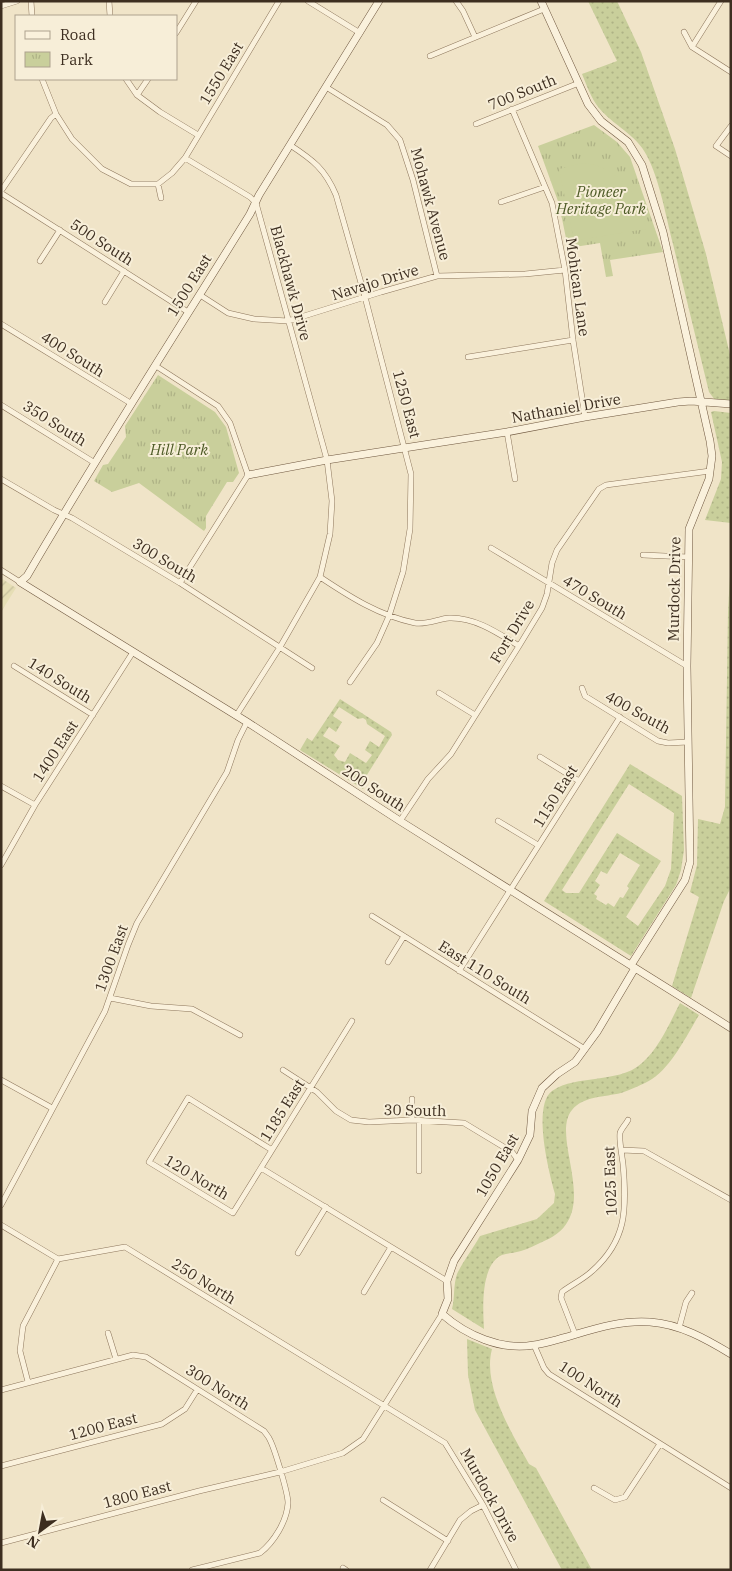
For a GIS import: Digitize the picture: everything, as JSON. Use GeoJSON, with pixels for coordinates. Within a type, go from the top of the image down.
{"type":"FeatureCollection","features":[{"type":"Feature","properties":{"kind":"street"},"geometry":{"type":"LineString","coordinates":[[1,6],[17,1]]}},
{"type":"Feature","properties":{"kind":"street"},"geometry":{"type":"LineString","coordinates":[[31,1],[32,15]]}},
{"type":"Feature","properties":{"kind":"street"},"geometry":{"type":"LineString","coordinates":[[109,1],[110,15]]}},
{"type":"Feature","properties":{"kind":"street"},"geometry":{"type":"LineString","coordinates":[[178,30],[196,1]]}},
{"type":"Feature","properties":{"kind":"street","name":"1550 East"},"geometry":{"type":"LineString","coordinates":[[184,158],[280,1]]}},
{"type":"Feature","properties":{"kind":"street"},"geometry":{"type":"LineString","coordinates":[[308,1],[360,33]]}},
{"type":"Feature","properties":{"kind":"street","name":"1500 East"},"geometry":{"type":"LineString","coordinates":[[20,582],[27,576],[63,514],[200,295],[259,195],[379,1]]}},
{"type":"Feature","properties":{"kind":"street"},"geometry":{"type":"LineString","coordinates":[[456,1],[463,11],[475,37]]}},
{"type":"Feature","properties":{"kind":"street"},"geometry":{"type":"LineString","coordinates":[[692,47],[721,1]]}},
{"type":"Feature","properties":{"kind":"street"},"geometry":{"type":"LineString","coordinates":[[430,56],[542,5]]}},
{"type":"Feature","properties":{"kind":"street","name":"Murdock Drive"},"geometry":{"type":"LineString","coordinates":[[542,5],[579,83],[583,96],[601,121],[628,142],[642,165],[663,232],[702,401],[712,456],[709,479],[689,530],[687,666],[690,862],[682,886],[634,967]]}},
{"type":"Feature","properties":{"kind":"street"},"geometry":{"type":"LineString","coordinates":[[684,32],[692,47],[731,72]]}},
{"type":"Feature","properties":{"kind":"street"},"geometry":{"type":"LineString","coordinates":[[42,80],[56,114],[72,138],[102,170],[130,184],[158,184],[172,173],[184,158],[250,197],[256,203]]}},
{"type":"Feature","properties":{"kind":"street"},"geometry":{"type":"LineString","coordinates":[[127,80],[137,96],[198,135]]}},
{"type":"Feature","properties":{"kind":"street"},"geometry":{"type":"LineString","coordinates":[[137,96],[147,80]]}},
{"type":"Feature","properties":{"kind":"street","name":"700 South"},"geometry":{"type":"LineString","coordinates":[[476,124],[579,83]]}},
{"type":"Feature","properties":{"kind":"street","name":"Mohawk Avenue"},"geometry":{"type":"LineString","coordinates":[[326,87],[387,125],[400,140],[413,180],[437,276]]}},
{"type":"Feature","properties":{"kind":"street","name":"Mohican Lane"},"geometry":{"type":"LineString","coordinates":[[512,109],[552,203],[565,270],[573,340],[585,417]]}},
{"type":"Feature","properties":{"kind":"street"},"geometry":{"type":"LineString","coordinates":[[1,192],[51,118],[56,114]]}},
{"type":"Feature","properties":{"kind":"street"},"geometry":{"type":"LineString","coordinates":[[731,126],[716,146],[731,156]]}},
{"type":"Feature","properties":{"kind":"street","name":"1250 East"},"geometry":{"type":"LineString","coordinates":[[290,145],[316,163],[331,184],[336,195],[406,448],[411,474],[410,529],[403,572],[389,616],[377,643],[350,682]]}},
{"type":"Feature","properties":{"kind":"street"},"geometry":{"type":"LineString","coordinates":[[158,184],[161,198]]}},
{"type":"Feature","properties":{"kind":"street"},"geometry":{"type":"LineString","coordinates":[[500,202],[545,187]]}},
{"type":"Feature","properties":{"kind":"street","name":"500 South"},"geometry":{"type":"LineString","coordinates":[[1,192],[188,312]]}},
{"type":"Feature","properties":{"kind":"street","name":"Blackhawk Drive"},"geometry":{"type":"LineString","coordinates":[[256,203],[327,460],[332,501],[330,534],[320,577],[280,647]]}},
{"type":"Feature","properties":{"kind":"street"},"geometry":{"type":"LineString","coordinates":[[40,261],[60,230]]}},
{"type":"Feature","properties":{"kind":"street","name":"Navajo Drive"},"geometry":{"type":"LineString","coordinates":[[200,295],[228,312],[254,319],[288,320],[437,276],[525,274],[565,270]]}},
{"type":"Feature","properties":{"kind":"street"},"geometry":{"type":"LineString","coordinates":[[105,302],[124,271]]}},
{"type":"Feature","properties":{"kind":"street","name":"400 South"},"geometry":{"type":"LineString","coordinates":[[1,324],[132,404]]}},
{"type":"Feature","properties":{"kind":"street"},"geometry":{"type":"LineString","coordinates":[[468,357],[573,340]]}},
{"type":"Feature","properties":{"kind":"street"},"geometry":{"type":"LineString","coordinates":[[156,366],[218,406],[230,423],[248,475],[180,583]]}},
{"type":"Feature","properties":{"kind":"street","name":"Nathaniel Drive"},"geometry":{"type":"LineString","coordinates":[[248,475],[327,460],[507,432],[678,402],[702,401],[731,404]]}},
{"type":"Feature","properties":{"kind":"street","name":"350 South"},"geometry":{"type":"LineString","coordinates":[[1,405],[95,463]]}},
{"type":"Feature","properties":{"kind":"street"},"geometry":{"type":"LineString","coordinates":[[507,432],[515,479]]}},
{"type":"Feature","properties":{"kind":"street","name":"Fort Drive"},"geometry":{"type":"LineString","coordinates":[[400,821],[428,779],[451,754],[542,608],[547,594],[552,563],[557,550],[598,489],[606,485],[710,471]]}},
{"type":"Feature","properties":{"kind":"street","name":"300 South"},"geometry":{"type":"LineString","coordinates":[[1,479],[72,518],[180,583],[312,668]]}},
{"type":"Feature","properties":{"kind":"street","name":"470 South"},"geometry":{"type":"LineString","coordinates":[[491,548],[687,666]]}},
{"type":"Feature","properties":{"kind":"street"},"geometry":{"type":"LineString","coordinates":[[643,555],[688,557]]}},
{"type":"Feature","properties":{"kind":"street","name":"200 South"},"geometry":{"type":"LineString","coordinates":[[1,570],[247,722],[400,821],[731,1028]]}},
{"type":"Feature","properties":{"kind":"street"},"geometry":{"type":"LineString","coordinates":[[320,577],[351,598],[389,616],[418,624],[449,618],[469,619],[519,646]]}},
{"type":"Feature","properties":{"kind":"street"},"geometry":{"type":"LineString","coordinates":[[236,716],[280,647]]}},
{"type":"Feature","properties":{"kind":"street","name":"1400 East"},"geometry":{"type":"LineString","coordinates":[[1,865],[35,805],[133,652]]}},
{"type":"Feature","properties":{"kind":"street","name":"140 South"},"geometry":{"type":"LineString","coordinates":[[14,666],[93,715]]}},
{"type":"Feature","properties":{"kind":"street","name":"400 South"},"geometry":{"type":"LineString","coordinates":[[582,688],[585,696],[658,740],[668,743],[688,742]]}},
{"type":"Feature","properties":{"kind":"street"},"geometry":{"type":"LineString","coordinates":[[439,693],[476,715]]}},
{"type":"Feature","properties":{"kind":"street","name":"1150 East"},"geometry":{"type":"LineString","coordinates":[[460,970],[620,717]]}},
{"type":"Feature","properties":{"kind":"street","name":"1300 East"},"geometry":{"type":"LineString","coordinates":[[1,1205],[100,1019],[110,998],[137,923],[227,772],[238,740],[247,722]]}},
{"type":"Feature","properties":{"kind":"street"},"geometry":{"type":"LineString","coordinates":[[540,757],[579,781]]}},
{"type":"Feature","properties":{"kind":"street"},"geometry":{"type":"LineString","coordinates":[[1,786],[35,805]]}},
{"type":"Feature","properties":{"kind":"street"},"geometry":{"type":"LineString","coordinates":[[498,822],[538,845]]}},
{"type":"Feature","properties":{"kind":"street","name":"East 110 South"},"geometry":{"type":"LineString","coordinates":[[372,916],[585,1049]]}},
{"type":"Feature","properties":{"kind":"street"},"geometry":{"type":"LineString","coordinates":[[388,962],[404,936]]}},
{"type":"Feature","properties":{"kind":"street","name":"1050 East"},"geometry":{"type":"LineString","coordinates":[[442,1314],[448,1300],[447,1281],[454,1261],[518,1160],[530,1135],[532,1111],[542,1088],[557,1074],[576,1062],[634,967]]}},
{"type":"Feature","properties":{"kind":"street"},"geometry":{"type":"LineString","coordinates":[[110,998],[151,1006],[192,1009],[240,1035]]}},
{"type":"Feature","properties":{"kind":"street","name":"1185 East"},"geometry":{"type":"LineString","coordinates":[[233,1213],[352,1021]]}},
{"type":"Feature","properties":{"kind":"street","name":"30 South"},"geometry":{"type":"LineString","coordinates":[[283,1070],[326,1099],[336,1111],[351,1120],[369,1122],[412,1120],[464,1124],[512,1152],[518,1160]]}},
{"type":"Feature","properties":{"kind":"street"},"geometry":{"type":"LineString","coordinates":[[1,1080],[52,1108]]}},
{"type":"Feature","properties":{"kind":"street","name":"120 North"},"geometry":{"type":"LineString","coordinates":[[233,1213],[149,1162],[188,1098],[272,1150]]}},
{"type":"Feature","properties":{"kind":"street"},"geometry":{"type":"LineString","coordinates":[[412,1099],[412,1120]]}},
{"type":"Feature","properties":{"kind":"street","name":"1025 East"},"geometry":{"type":"LineString","coordinates":[[576,1334],[561,1298],[562,1292],[590,1273],[603,1260],[614,1247],[620,1233],[624,1220],[625,1203],[620,1132],[628,1120]]}},
{"type":"Feature","properties":{"kind":"street"},"geometry":{"type":"LineString","coordinates":[[418,1171],[419,1121]]}},
{"type":"Feature","properties":{"kind":"street"},"geometry":{"type":"LineString","coordinates":[[622,1150],[644,1150],[731,1200]]}},
{"type":"Feature","properties":{"kind":"street"},"geometry":{"type":"LineString","coordinates":[[261,1168],[447,1281]]}},
{"type":"Feature","properties":{"kind":"street"},"geometry":{"type":"LineString","coordinates":[[298,1253],[326,1207]]}},
{"type":"Feature","properties":{"kind":"street"},"geometry":{"type":"LineString","coordinates":[[1,1225],[58,1259],[23,1326],[20,1351],[28,1382]]}},
{"type":"Feature","properties":{"kind":"street","name":"250 North"},"geometry":{"type":"LineString","coordinates":[[58,1259],[124,1247],[384,1407]]}},
{"type":"Feature","properties":{"kind":"street"},"geometry":{"type":"LineString","coordinates":[[364,1292],[392,1247]]}},
{"type":"Feature","properties":{"kind":"street"},"geometry":{"type":"LineString","coordinates":[[679,1328],[686,1302],[692,1293]]}},
{"type":"Feature","properties":{"kind":"street"},"geometry":{"type":"LineString","coordinates":[[280,1472],[343,1453],[363,1439],[442,1314],[472,1334],[510,1346],[534,1345],[604,1326],[636,1322],[657,1322],[701,1336],[731,1354]]}},
{"type":"Feature","properties":{"kind":"street"},"geometry":{"type":"LineString","coordinates":[[108,1333],[116,1359]]}},
{"type":"Feature","properties":{"kind":"street","name":"100 North"},"geometry":{"type":"LineString","coordinates":[[534,1345],[544,1368],[549,1374],[731,1488]]}},
{"type":"Feature","properties":{"kind":"street","name":"300 North"},"geometry":{"type":"LineString","coordinates":[[1,1390],[133,1355],[146,1357],[264,1431],[270,1439],[288,1502],[285,1520],[268,1547],[260,1553],[192,1570]]}},
{"type":"Feature","properties":{"kind":"street","name":"1200 East"},"geometry":{"type":"LineString","coordinates":[[1,1466],[162,1424],[185,1409],[197,1390]]}},
{"type":"Feature","properties":{"kind":"street","name":"Murdock Drive"},"geometry":{"type":"LineString","coordinates":[[384,1407],[446,1443],[483,1505],[516,1570]]}},
{"type":"Feature","properties":{"kind":"street"},"geometry":{"type":"LineString","coordinates":[[594,1488],[615,1500],[626,1497],[660,1444]]}},
{"type":"Feature","properties":{"kind":"street","name":"1800 East"},"geometry":{"type":"LineString","coordinates":[[1,1543],[199,1491],[280,1472]]}},
{"type":"Feature","properties":{"kind":"street"},"geometry":{"type":"LineString","coordinates":[[383,1500],[448,1540]]}},
{"type":"Feature","properties":{"kind":"street"},"geometry":{"type":"LineString","coordinates":[[430,1570],[460,1520],[471,1511],[483,1505]]}},
{"type":"Feature","properties":{"kind":"shaded area"},"geometry":{"type":"Polygon","coordinates":[[[1,578],[16,588],[1,612],[1,578]]]}},
{"type":"Feature","properties":{"kind":"green space"},"geometry":{"type":"Polygon","coordinates":[[[588,1],[617,1],[641,52],[675,149],[706,254],[731,359],[731,402],[715,400],[709,392],[662,199],[652,166],[637,142],[599,108],[591,96],[582,74],[617,61],[588,1]]]}},
{"type":"Feature","properties":{"kind":"green space","name":"Pioneer Heritage Park"},"geometry":{"type":"Polygon","coordinates":[[[594,125],[617,142],[630,157],[663,252],[610,260],[613,276],[606,277],[600,243],[568,248],[559,204],[538,146],[594,125]]]}},
{"type":"Feature","properties":{"kind":"green space"},"geometry":{"type":"Polygon","coordinates":[[[583,163],[600,167],[622,181],[638,203],[646,229],[578,240],[573,236],[559,169],[583,163]]]}},
{"type":"Feature","properties":{"kind":"green space","name":"Hill Park"},"geometry":{"type":"Polygon","coordinates":[[[158,375],[215,412],[226,427],[239,473],[233,482],[227,482],[206,516],[206,528],[204,531],[139,483],[112,492],[94,481],[103,465],[108,464],[126,437],[125,426],[158,375]]]}},
{"type":"Feature","properties":{"kind":"green space"},"geometry":{"type":"Polygon","coordinates":[[[711,412],[731,413],[731,523],[705,520],[721,479],[722,462],[711,412]]]}},
{"type":"Feature","properties":{"kind":"green space"},"geometry":{"type":"Polygon","coordinates":[[[731,557],[731,887],[724,901],[691,998],[672,986],[699,897],[690,892],[697,865],[698,819],[720,824],[725,807],[728,612],[731,557]]]}},
{"type":"Feature","properties":{"kind":"green space"},"geometry":{"type":"Polygon","coordinates":[[[340,699],[391,732],[392,735],[365,778],[368,781],[363,789],[300,750],[307,738],[312,741],[340,699]],[[339,707],[333,716],[342,722],[336,732],[329,727],[323,736],[340,746],[334,755],[338,760],[345,762],[350,753],[366,763],[372,755],[365,750],[370,741],[379,747],[385,736],[367,724],[363,718],[358,719],[339,707]]]}},
{"type":"Feature","properties":{"kind":"green space"},"geometry":{"type":"Polygon","coordinates":[[[630,764],[682,796],[684,850],[681,870],[676,885],[631,956],[544,901],[630,764]],[[629,784],[562,890],[566,893],[579,893],[617,833],[661,861],[626,917],[638,926],[665,886],[671,869],[674,813],[629,784]],[[620,853],[607,874],[601,871],[595,881],[600,885],[594,894],[597,896],[596,899],[614,907],[620,897],[623,898],[629,888],[627,886],[640,865],[620,853]]]}},
{"type":"Feature","properties":{"kind":"green space"},"geometry":{"type":"Polygon","coordinates":[[[680,1003],[699,1015],[679,1050],[659,1073],[649,1081],[633,1089],[582,1102],[572,1110],[567,1120],[566,1132],[574,1193],[573,1208],[566,1225],[557,1234],[546,1240],[519,1252],[502,1255],[495,1260],[486,1278],[484,1288],[484,1329],[452,1309],[457,1274],[480,1236],[537,1219],[554,1203],[555,1194],[544,1140],[543,1110],[546,1099],[552,1091],[568,1084],[608,1077],[637,1067],[659,1043],[680,1003]]]}},
{"type":"Feature","properties":{"kind":"green space"},"geometry":{"type":"Polygon","coordinates":[[[467,1339],[492,1349],[490,1363],[491,1378],[500,1409],[529,1464],[536,1468],[592,1570],[562,1570],[475,1410],[468,1375],[467,1339]]]}}]}
